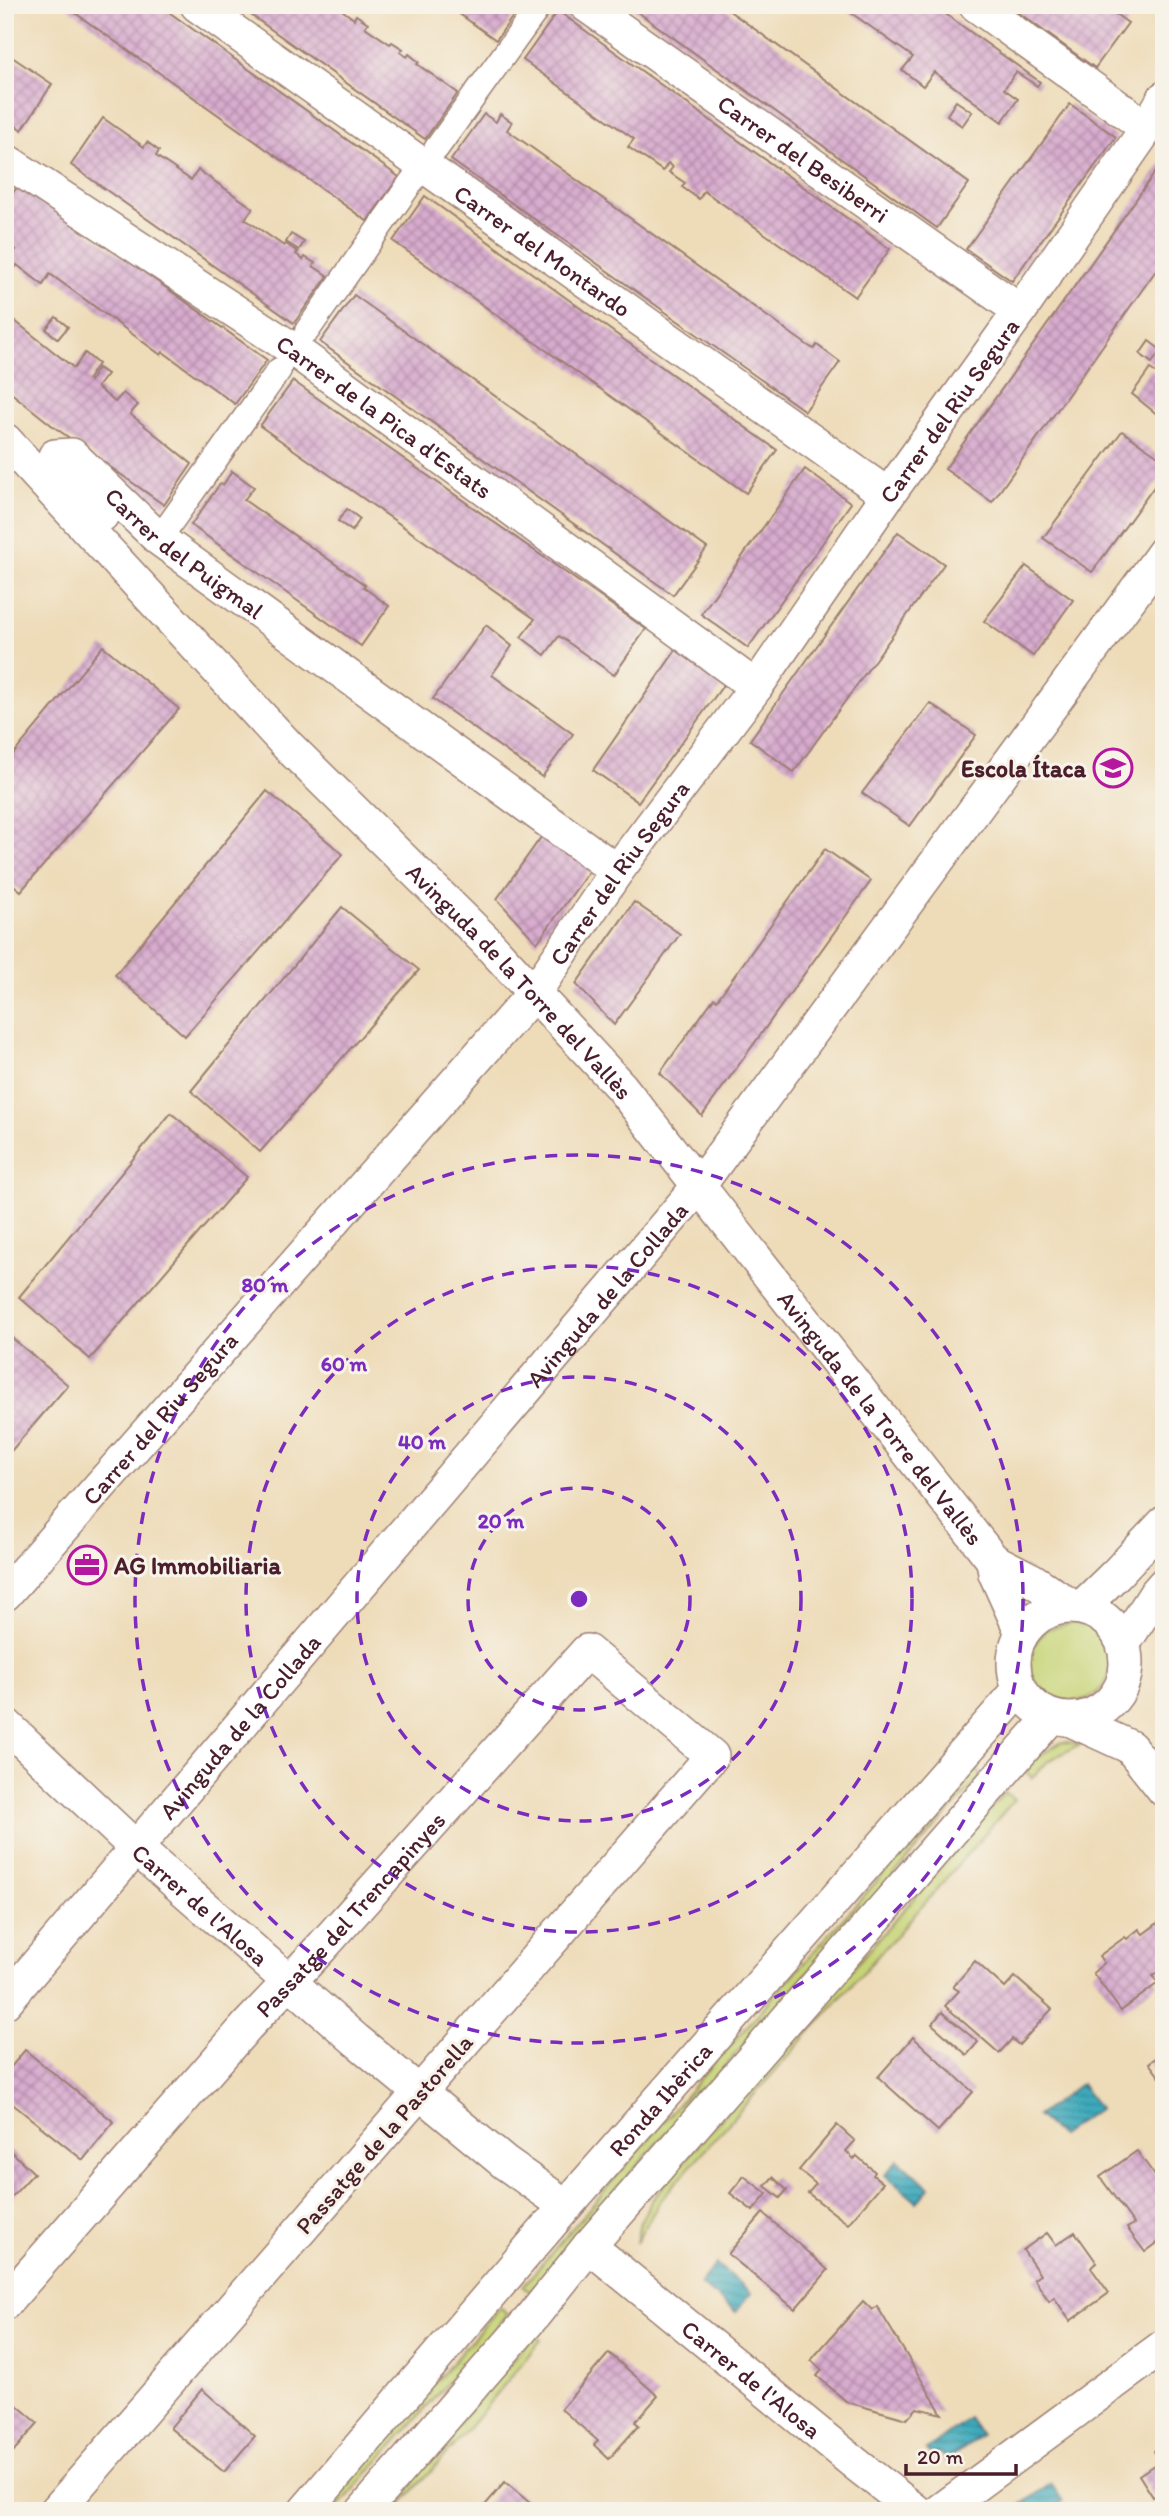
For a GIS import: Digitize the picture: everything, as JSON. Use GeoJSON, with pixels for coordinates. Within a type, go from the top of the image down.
{"type":"FeatureCollection","features":[{"type":"Feature","properties":{"kind":"street","name":"Carrer del Montardo"},"geometry":{"type":"LineString","coordinates":[[197,5],[888,495]]}},
{"type":"Feature","properties":{"kind":"street"},"geometry":{"type":"LineString","coordinates":[[436,149],[540,5]]}},
{"type":"Feature","properties":{"kind":"street","name":"Carrer del Besiberri"},"geometry":{"type":"LineString","coordinates":[[586,5],[1020,311]]}},
{"type":"Feature","properties":{"kind":"street"},"geometry":{"type":"LineString","coordinates":[[976,5],[1147,128]]}},
{"type":"Feature","properties":{"kind":"street","name":"Carrer del Riu Segura"},"geometry":{"type":"LineString","coordinates":[[5,1594],[534,993],[617,871],[755,687],[1020,311],[1147,128],[1164,98]]}},
{"type":"Feature","properties":{"kind":"street","name":"Carrer de la Pica d'Estats"},"geometry":{"type":"LineString","coordinates":[[5,160],[293,350],[755,687]]}},
{"type":"Feature","properties":{"kind":"street"},"geometry":{"type":"LineString","coordinates":[[307,331],[412,181]]}},
{"type":"Feature","properties":{"kind":"street"},"geometry":{"type":"LineString","coordinates":[[159,539],[279,370]]}},
{"type":"Feature","properties":{"kind":"street","name":"Avinguda de la Torre del Vallès"},"geometry":{"type":"LineString","coordinates":[[5,440],[288,746],[485,940],[621,1087],[993,1560],[1077,1606]]}},
{"type":"Feature","properties":{"kind":"street","name":"Carrer del Puigmal"},"geometry":{"type":"LineString","coordinates":[[288,746],[55,456],[72,455],[159,539],[617,871]]}},
{"type":"Feature","properties":{"kind":"street","name":"Avinguda de la Collada"},"geometry":{"type":"LineString","coordinates":[[5,2002],[698,1187],[1164,552]]}},
{"type":"Feature","properties":{"kind":"street"},"geometry":{"type":"LineString","coordinates":[[1077,1606],[1116,1574],[1164,1523]]}},
{"type":"Feature","properties":{"kind":"street","name":"Avinguda de la Torre del Vallès"},"geometry":{"type":"LineString","coordinates":[[993,1560],[995,1573],[1022,1633]]}},
{"type":"Feature","properties":{"kind":"street"},"geometry":{"type":"LineString","coordinates":[[1124,1643],[1164,1584]]}},
{"type":"Feature","properties":{"kind":"street"},"geometry":{"type":"LineString","coordinates":[[1130,1747],[1033,1705],[1020,1689],[1015,1675],[1016,1646],[1022,1633],[1035,1618],[1052,1609],[1077,1606],[1108,1620],[1124,1643],[1128,1668],[1120,1691],[1130,1747],[1164,1790]]}},
{"type":"Feature","properties":{"kind":"street","name":"Passatge del Trencapinyes"},"geometry":{"type":"LineString","coordinates":[[5,2303],[288,1982],[587,1651],[712,1756]]}},
{"type":"Feature","properties":{"kind":"street","name":"Ronda Ibèrica"},"geometry":{"type":"LineString","coordinates":[[305,2511],[566,2206],[1020,1689]]}},
{"type":"Feature","properties":{"kind":"street","name":"Ronda Ibèrica"},"geometry":{"type":"LineString","coordinates":[[363,2511],[534,2315],[589,2246],[1061,1718],[1090,1716],[1108,1706],[1120,1691]]}},
{"type":"Feature","properties":{"kind":"street","name":"Carrer de l'Alosa"},"geometry":{"type":"LineString","coordinates":[[5,1724],[136,1848],[288,1982],[505,2163],[566,2206]]}},
{"type":"Feature","properties":{"kind":"street","name":"Passatge de la Pastorella"},"geometry":{"type":"LineString","coordinates":[[56,2511],[712,1756]]}},
{"type":"Feature","properties":{"kind":"street","name":"Carrer de l'Alosa"},"geometry":{"type":"LineString","coordinates":[[589,2246],[846,2457],[916,2511]]}},
{"type":"Feature","properties":{"kind":"street"},"geometry":{"type":"LineString","coordinates":[[940,2511],[1164,2346]]}},
{"type":"Feature","properties":{"kind":"green space"},"geometry":{"type":"Polygon","coordinates":[[[1073,1622],[1089,1627],[1099,1636],[1110,1661],[1109,1676],[1101,1689],[1089,1698],[1059,1700],[1044,1692],[1033,1677],[1027,1655],[1045,1630],[1073,1622]]]}},
{"type":"Feature","properties":{"kind":"green space"},"geometry":{"type":"Polygon","coordinates":[[[1062,1742],[1082,1743],[1048,1761],[1032,1778],[1024,1770],[1032,1760],[1062,1742]]]}},
{"type":"Feature","properties":{"kind":"green space"},"geometry":{"type":"Polygon","coordinates":[[[972,1766],[982,1775],[575,2236],[530,2292],[523,2286],[700,2079],[876,1882],[972,1766]]]}},
{"type":"Feature","properties":{"kind":"green space"},"geometry":{"type":"Polygon","coordinates":[[[1005,1792],[1014,1800],[661,2199],[636,2243],[640,2222],[652,2200],[1005,1792]]]}},
{"type":"Feature","properties":{"kind":"green space"},"geometry":{"type":"Polygon","coordinates":[[[500,2307],[508,2314],[335,2511],[325,2511],[500,2307]]]}},
{"type":"Feature","properties":{"kind":"green space"},"geometry":{"type":"Polygon","coordinates":[[[534,2335],[541,2340],[463,2435],[395,2511],[383,2511],[534,2335]]]}},
{"type":"Feature","properties":{"kind":"water"},"geometry":{"type":"Polygon","coordinates":[[[1081,2084],[1099,2108],[1060,2136],[1037,2116],[1081,2084]]]}},
{"type":"Feature","properties":{"kind":"water"},"geometry":{"type":"Polygon","coordinates":[[[898,2160],[930,2187],[917,2202],[885,2175],[898,2160]]]}},
{"type":"Feature","properties":{"kind":"water"},"geometry":{"type":"Polygon","coordinates":[[[716,2264],[751,2293],[736,2312],[700,2284],[716,2264]]]}},
{"type":"Feature","properties":{"kind":"water"},"geometry":{"type":"Polygon","coordinates":[[[969,2418],[981,2435],[946,2461],[940,2453],[930,2454],[926,2450],[969,2418]]]}},
{"type":"Feature","properties":{"kind":"water"},"geometry":{"type":"Polygon","coordinates":[[[1051,2484],[1063,2501],[1050,2511],[1015,2509],[1051,2484]]]}},
{"type":"Feature","properties":{"kind":"building"},"geometry":{"type":"Polygon","coordinates":[[[64,5],[159,5],[399,177],[367,221],[64,5]]]}},
{"type":"Feature","properties":{"kind":"building"},"geometry":{"type":"Polygon","coordinates":[[[237,5],[335,5],[354,19],[356,15],[368,23],[365,27],[390,44],[392,42],[403,49],[400,52],[407,57],[409,54],[419,62],[417,64],[458,93],[425,139],[237,5]]]}},
{"type":"Feature","properties":{"kind":"building"},"geometry":{"type":"Polygon","coordinates":[[[447,5],[521,5],[496,40],[447,5]]]}},
{"type":"Feature","properties":{"kind":"building"},"geometry":{"type":"Polygon","coordinates":[[[628,5],[721,5],[969,183],[937,228],[628,5]]]}},
{"type":"Feature","properties":{"kind":"building"},"geometry":{"type":"Polygon","coordinates":[[[840,5],[933,5],[1040,82],[1037,86],[1016,72],[1004,89],[1018,99],[1002,122],[934,72],[923,86],[902,70],[913,57],[840,5]]]}},
{"type":"Feature","properties":{"kind":"building"},"geometry":{"type":"Polygon","coordinates":[[[1008,5],[1103,5],[1128,23],[1095,68],[1008,5]]]}},
{"type":"Feature","properties":{"kind":"building"},"geometry":{"type":"Polygon","coordinates":[[[558,11],[890,249],[855,297],[704,191],[699,199],[682,187],[685,183],[669,172],[673,167],[668,163],[663,171],[628,147],[634,139],[523,60],[558,11]]]}},
{"type":"Feature","properties":{"kind":"building"},"geometry":{"type":"Polygon","coordinates":[[[12,57],[52,84],[22,130],[5,118],[5,66],[12,57]]]}},
{"type":"Feature","properties":{"kind":"building"},"geometry":{"type":"Polygon","coordinates":[[[956,101],[972,112],[962,126],[947,115],[956,101]]]}},
{"type":"Feature","properties":{"kind":"building"},"geometry":{"type":"Polygon","coordinates":[[[1070,104],[1116,137],[1012,281],[966,249],[1070,104]]]}},
{"type":"Feature","properties":{"kind":"building"},"geometry":{"type":"Polygon","coordinates":[[[484,114],[496,122],[500,114],[512,122],[507,130],[810,347],[814,349],[817,345],[840,362],[805,411],[451,160],[484,114]]]}},
{"type":"Feature","properties":{"kind":"building"},"geometry":{"type":"Polygon","coordinates":[[[103,118],[144,147],[147,142],[159,151],[156,156],[191,180],[198,170],[253,208],[245,219],[284,246],[286,244],[298,252],[296,254],[303,260],[305,257],[315,263],[313,266],[328,276],[294,323],[71,165],[103,118]]]}},
{"type":"Feature","properties":{"kind":"building"},"geometry":{"type":"Polygon","coordinates":[[[1164,160],[1164,259],[992,502],[945,469],[1164,160]]]}},
{"type":"Feature","properties":{"kind":"building"},"geometry":{"type":"Polygon","coordinates":[[[20,183],[267,360],[235,404],[163,352],[161,355],[50,274],[43,285],[17,265],[8,278],[5,276],[5,265],[16,250],[5,237],[5,204],[20,183]]]}},
{"type":"Feature","properties":{"kind":"building"},"geometry":{"type":"Polygon","coordinates":[[[425,196],[777,450],[746,493],[393,241],[425,196]]]}},
{"type":"Feature","properties":{"kind":"building"},"geometry":{"type":"Polygon","coordinates":[[[291,234],[304,242],[299,250],[286,242],[291,234]]]}},
{"type":"Feature","properties":{"kind":"building"},"geometry":{"type":"Polygon","coordinates":[[[354,295],[707,548],[673,595],[320,342],[354,295]]]}},
{"type":"Feature","properties":{"kind":"building"},"geometry":{"type":"Polygon","coordinates":[[[5,313],[74,368],[85,353],[98,364],[88,379],[90,381],[98,368],[107,374],[97,387],[115,402],[123,393],[138,405],[130,414],[192,464],[164,505],[54,427],[5,388],[5,313]]]}},
{"type":"Feature","properties":{"kind":"building"},"geometry":{"type":"Polygon","coordinates":[[[56,317],[68,327],[58,339],[46,329],[56,317]]]}},
{"type":"Feature","properties":{"kind":"building"},"geometry":{"type":"Polygon","coordinates":[[[1149,341],[1161,350],[1152,363],[1140,354],[1149,341]]]}},
{"type":"Feature","properties":{"kind":"building"},"geometry":{"type":"Polygon","coordinates":[[[1150,369],[1161,376],[1164,372],[1164,420],[1132,394],[1150,369]]]}},
{"type":"Feature","properties":{"kind":"building"},"geometry":{"type":"Polygon","coordinates":[[[293,381],[646,629],[614,675],[559,636],[545,655],[521,637],[535,619],[260,426],[293,381]]]}},
{"type":"Feature","properties":{"kind":"building"},"geometry":{"type":"Polygon","coordinates":[[[1122,431],[1164,460],[1164,473],[1092,572],[1043,538],[1122,431]]]}},
{"type":"Feature","properties":{"kind":"building"},"geometry":{"type":"Polygon","coordinates":[[[805,469],[851,503],[748,648],[701,614],[805,469]]]}},
{"type":"Feature","properties":{"kind":"building"},"geometry":{"type":"Polygon","coordinates":[[[232,471],[254,487],[244,500],[365,585],[363,587],[389,606],[361,646],[191,525],[232,471]]]}},
{"type":"Feature","properties":{"kind":"building"},"geometry":{"type":"Polygon","coordinates":[[[347,509],[360,519],[352,531],[338,521],[347,509]]]}},
{"type":"Feature","properties":{"kind":"building"},"geometry":{"type":"Polygon","coordinates":[[[898,532],[944,564],[794,772],[750,740],[898,532]]]}},
{"type":"Feature","properties":{"kind":"building"},"geometry":{"type":"Polygon","coordinates":[[[1026,566],[1073,600],[1033,656],[984,621],[1026,566]]]}},
{"type":"Feature","properties":{"kind":"building"},"geometry":{"type":"Polygon","coordinates":[[[486,625],[512,646],[492,675],[573,734],[542,777],[433,699],[486,625]]]}},
{"type":"Feature","properties":{"kind":"building"},"geometry":{"type":"Polygon","coordinates":[[[103,646],[179,709],[21,891],[5,878],[5,764],[103,646]]]}},
{"type":"Feature","properties":{"kind":"building"},"geometry":{"type":"Polygon","coordinates":[[[676,650],[724,684],[638,802],[593,770],[676,650]]]}},
{"type":"Feature","properties":{"kind":"building"},"geometry":{"type":"Polygon","coordinates":[[[930,703],[976,735],[910,826],[862,793],[930,703]]]}},
{"type":"Feature","properties":{"kind":"building"},"geometry":{"type":"Polygon","coordinates":[[[267,791],[343,854],[185,1036],[115,975],[267,791]]]}},
{"type":"Feature","properties":{"kind":"building"},"geometry":{"type":"Polygon","coordinates":[[[544,833],[592,867],[537,943],[497,899],[544,833]]]}},
{"type":"Feature","properties":{"kind":"building"},"geometry":{"type":"Polygon","coordinates":[[[825,849],[871,881],[702,1116],[660,1073],[714,998],[717,1000],[825,849]]]}},
{"type":"Feature","properties":{"kind":"building"},"geometry":{"type":"Polygon","coordinates":[[[634,902],[680,934],[614,1025],[576,984],[634,902]]]}},
{"type":"Feature","properties":{"kind":"building"},"geometry":{"type":"Polygon","coordinates":[[[342,907],[419,970],[260,1152],[191,1091],[342,907]]]}},
{"type":"Feature","properties":{"kind":"building"},"geometry":{"type":"Polygon","coordinates":[[[171,1113],[247,1177],[90,1359],[19,1297],[171,1113]]]}},
{"type":"Feature","properties":{"kind":"building"},"geometry":{"type":"Polygon","coordinates":[[[5,1332],[68,1385],[5,1458],[5,1332]]]}},
{"type":"Feature","properties":{"kind":"building"},"geometry":{"type":"Polygon","coordinates":[[[1162,1920],[1164,1968],[1153,1976],[1158,1983],[1121,2011],[1093,1973],[1104,1963],[1099,1956],[1139,1929],[1143,1934],[1162,1920]]]}},
{"type":"Feature","properties":{"kind":"building"},"geometry":{"type":"Polygon","coordinates":[[[975,1961],[1005,1988],[1015,1977],[1052,2009],[1019,2045],[1012,2039],[999,2053],[945,2006],[959,1991],[953,1987],[975,1961]]]}},
{"type":"Feature","properties":{"kind":"building"},"geometry":{"type":"Polygon","coordinates":[[[942,2012],[978,2042],[967,2055],[932,2024],[942,2012]]]}},
{"type":"Feature","properties":{"kind":"building"},"geometry":{"type":"Polygon","coordinates":[[[913,2037],[973,2092],[938,2131],[878,2077],[913,2037]]]}},
{"type":"Feature","properties":{"kind":"building"},"geometry":{"type":"Polygon","coordinates":[[[25,2050],[114,2122],[83,2160],[5,2098],[5,2074],[25,2050]]]}},
{"type":"Feature","properties":{"kind":"building"},"geometry":{"type":"Polygon","coordinates":[[[1164,2052],[1164,2083],[1149,2063],[1164,2052]]]}},
{"type":"Feature","properties":{"kind":"building"},"geometry":{"type":"Polygon","coordinates":[[[837,2125],[855,2141],[846,2151],[854,2159],[857,2156],[883,2183],[848,2224],[808,2193],[816,2184],[799,2170],[837,2125]]]}},
{"type":"Feature","properties":{"kind":"building"},"geometry":{"type":"Polygon","coordinates":[[[5,2146],[34,2173],[5,2204],[5,2146]]]}},
{"type":"Feature","properties":{"kind":"building"},"geometry":{"type":"Polygon","coordinates":[[[1137,2151],[1164,2188],[1164,2238],[1145,2252],[1127,2228],[1134,2224],[1100,2177],[1137,2151]]]}},
{"type":"Feature","properties":{"kind":"building"},"geometry":{"type":"Polygon","coordinates":[[[744,2176],[767,2194],[753,2211],[730,2193],[744,2176]]]}},
{"type":"Feature","properties":{"kind":"building"},"geometry":{"type":"Polygon","coordinates":[[[773,2177],[787,2190],[780,2198],[765,2186],[773,2177]]]}},
{"type":"Feature","properties":{"kind":"building"},"geometry":{"type":"Polygon","coordinates":[[[763,2213],[828,2270],[795,2309],[728,2254],[763,2213]]]}},
{"type":"Feature","properties":{"kind":"building"},"geometry":{"type":"Polygon","coordinates":[[[1075,2232],[1097,2263],[1091,2268],[1109,2293],[1070,2321],[1054,2297],[1049,2301],[1034,2279],[1040,2275],[1023,2250],[1047,2233],[1056,2245],[1075,2232]]]}},
{"type":"Feature","properties":{"kind":"building"},"geometry":{"type":"Polygon","coordinates":[[[863,2301],[872,2310],[877,2306],[942,2414],[917,2408],[907,2419],[847,2402],[817,2376],[822,2370],[811,2360],[863,2301]]]}},
{"type":"Feature","properties":{"kind":"building"},"geometry":{"type":"Polygon","coordinates":[[[609,2353],[658,2396],[635,2422],[639,2425],[609,2459],[594,2445],[598,2441],[561,2409],[609,2353]]]}},
{"type":"Feature","properties":{"kind":"building"},"geometry":{"type":"Polygon","coordinates":[[[202,2389],[255,2436],[224,2472],[170,2428],[202,2389]]]}},
{"type":"Feature","properties":{"kind":"building"},"geometry":{"type":"Polygon","coordinates":[[[5,2395],[38,2423],[5,2461],[5,2395]]]}},
{"type":"Feature","properties":{"kind":"building"},"geometry":{"type":"Polygon","coordinates":[[[1164,2444],[1164,2490],[1153,2497],[1139,2475],[1160,2461],[1154,2451],[1164,2444]]]}},
{"type":"Feature","properties":{"kind":"building"},"geometry":{"type":"Polygon","coordinates":[[[505,2482],[531,2504],[538,2511],[480,2511],[505,2482]]]}},
{"type":"Feature","properties":{"kind":"place","name":"Escola Ítaca"},"geometry":{"type":"Point","coordinates":[1113,768]}},
{"type":"Feature","properties":{"kind":"place","name":"AG Immobiliaria"},"geometry":{"type":"Point","coordinates":[87,1565]}}]}
